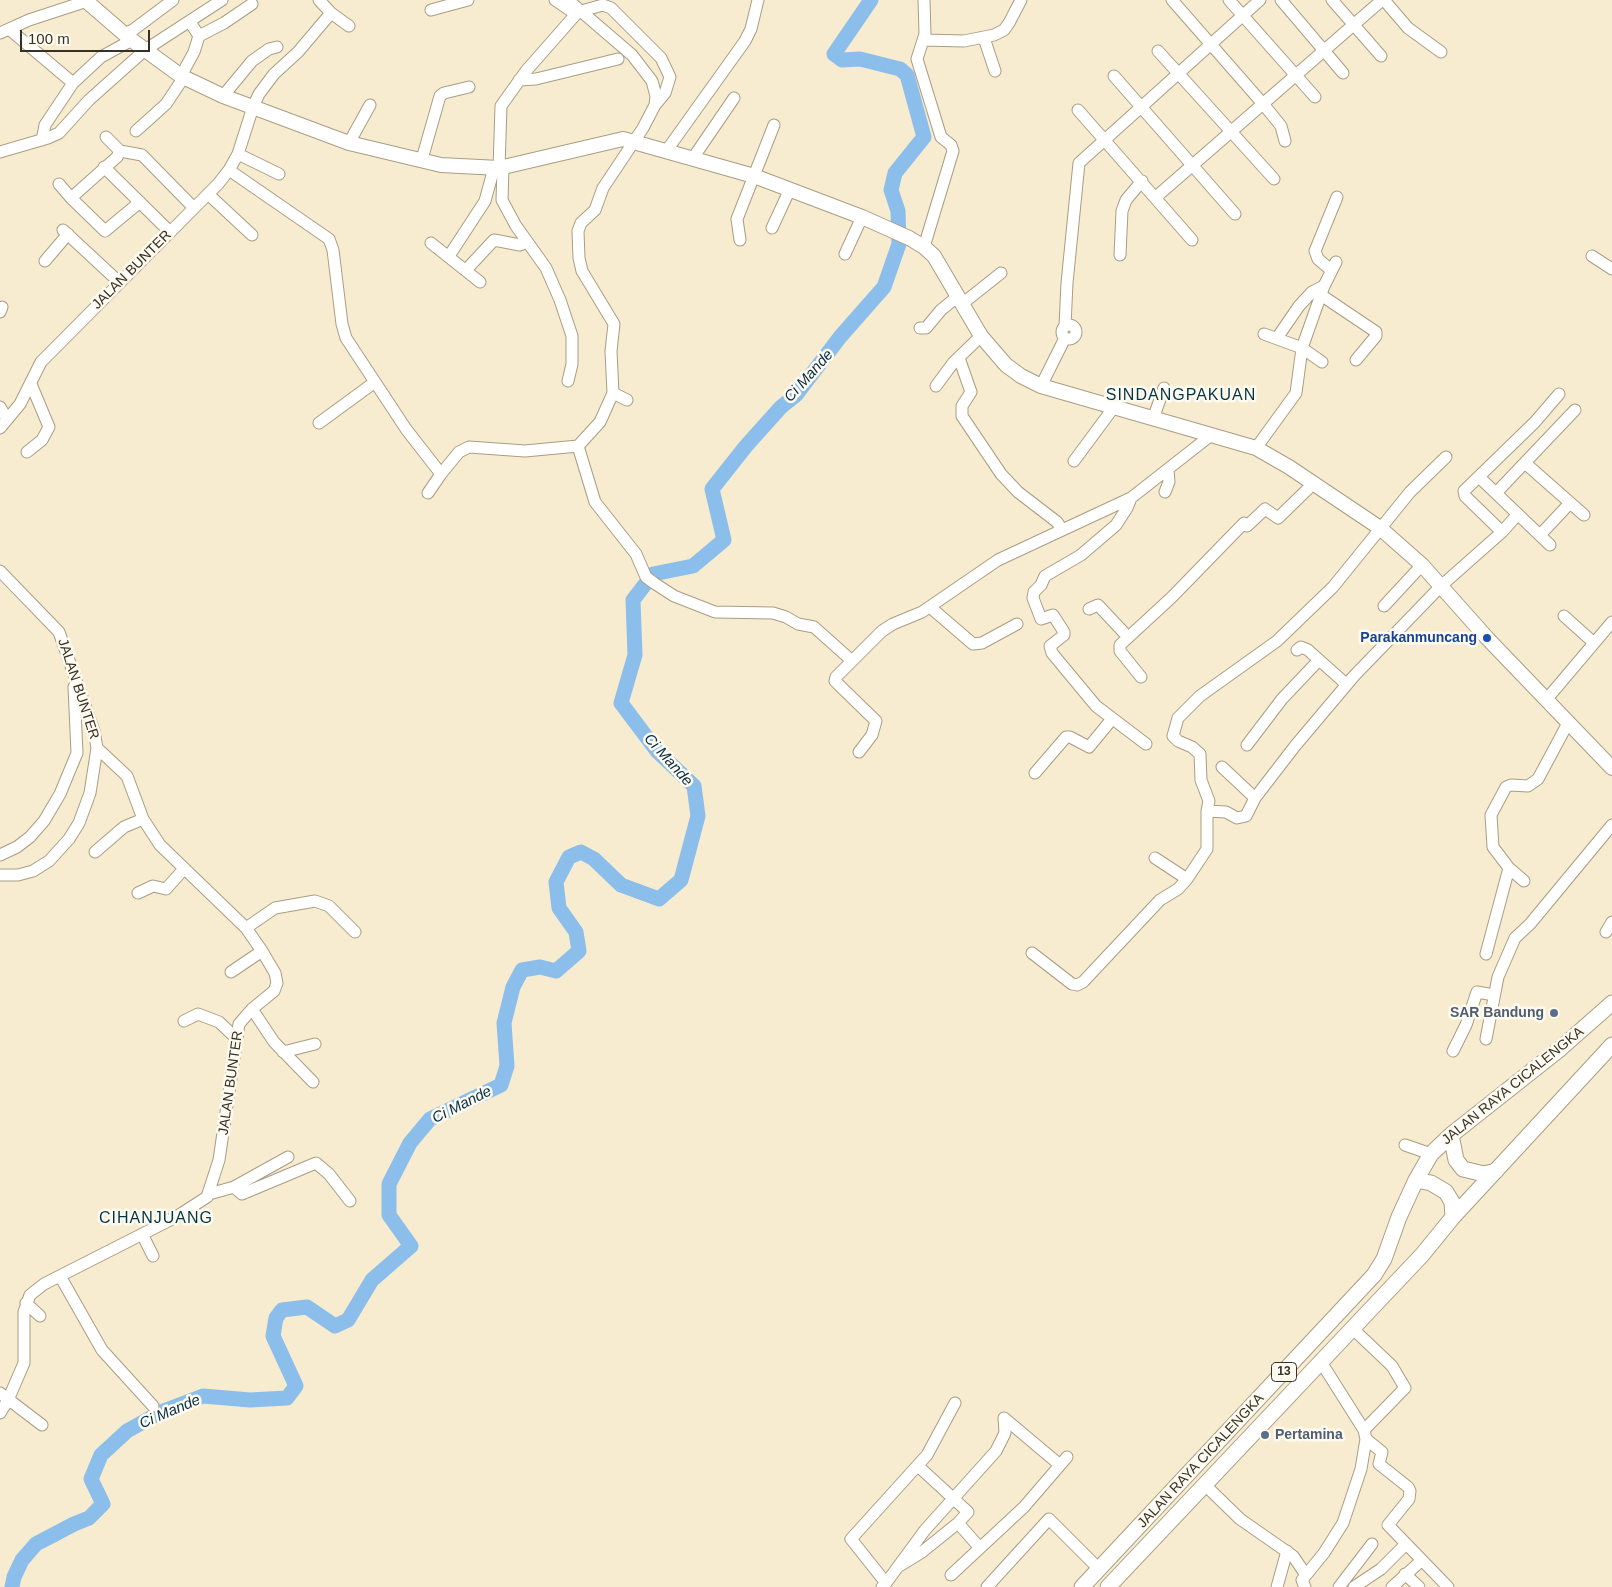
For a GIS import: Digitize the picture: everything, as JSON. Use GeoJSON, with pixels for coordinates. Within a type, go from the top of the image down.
{"type":"FeatureCollection","features":[{"type":"Feature","properties":{"kind":"highway","name":"JALAN RAYA CICALENGKA"},"geometry":{"type":"LineString","coordinates":[[1082,1587],[1374,1275],[1384,1259],[1399,1217],[1416,1180],[1431,1154],[1451,1134],[1560,1048],[1612,1003]]}},
{"type":"Feature","properties":{"kind":"highway","name":"JALAN RAYA CICALENGKA"},"geometry":{"type":"LineString","coordinates":[[1108,1587],[1422,1255],[1453,1217],[1612,1045]]}},
{"type":"Feature","properties":{"kind":"highway"},"geometry":{"type":"LineString","coordinates":[[1451,1134],[1456,1160],[1463,1169],[1484,1174],[1496,1171]]}},
{"type":"Feature","properties":{"kind":"highway"},"geometry":{"type":"LineString","coordinates":[[1416,1180],[1431,1183],[1446,1192],[1452,1202],[1453,1217]]}},
{"type":"Feature","properties":{"kind":"main road"},"geometry":{"type":"LineString","coordinates":[[86,1],[144,50],[182,76],[223,96],[349,143],[460,167],[499,168],[562,155],[610,140],[635,141],[754,176],[862,217],[909,238],[934,256],[981,336],[1006,365],[1041,386],[1256,448],[1314,483],[1380,528],[1422,565],[1546,700],[1610,762]]}},
{"type":"Feature","properties":{"kind":"street"},"geometry":{"type":"LineString","coordinates":[[42,140],[45,125],[73,83],[101,57],[128,37],[133,30],[173,0]]}},
{"type":"Feature","properties":{"kind":"street"},"geometry":{"type":"LineString","coordinates":[[0,152],[42,140],[59,132],[89,100],[144,50],[222,0]]}},
{"type":"Feature","properties":{"kind":"street"},"geometry":{"type":"LineString","coordinates":[[319,0],[331,13],[350,26]]}},
{"type":"Feature","properties":{"kind":"street"},"geometry":{"type":"LineString","coordinates":[[431,10],[468,0]]}},
{"type":"Feature","properties":{"kind":"street"},"geometry":{"type":"LineString","coordinates":[[428,493],[459,452],[469,447],[525,451],[578,446],[600,422],[613,393],[611,351],[614,324],[582,271],[578,236],[581,222],[595,210],[603,188],[635,141],[655,105],[665,93],[670,77],[661,58],[611,8],[603,5],[579,12],[570,11],[555,0]]}},
{"type":"Feature","properties":{"kind":"street"},"geometry":{"type":"LineString","coordinates":[[568,0],[579,12],[632,55],[643,69],[655,90],[655,105]]}},
{"type":"Feature","properties":{"kind":"street"},"geometry":{"type":"LineString","coordinates":[[667,150],[745,41],[751,29],[758,0]]}},
{"type":"Feature","properties":{"kind":"street"},"geometry":{"type":"LineString","coordinates":[[924,0],[926,20],[923,40],[917,59],[937,127],[942,139],[951,145],[952,154],[924,247]]}},
{"type":"Feature","properties":{"kind":"street"},"geometry":{"type":"LineString","coordinates":[[923,40],[964,41],[984,38],[1004,30],[1021,0]]}},
{"type":"Feature","properties":{"kind":"street"},"geometry":{"type":"LineString","coordinates":[[1172,0],[1264,104],[1281,126],[1285,141]]}},
{"type":"Feature","properties":{"kind":"street"},"geometry":{"type":"LineString","coordinates":[[1229,0],[1315,97]]}},
{"type":"Feature","properties":{"kind":"street"},"geometry":{"type":"LineString","coordinates":[[1041,386],[1065,338],[1061,332],[1065,326],[1066,290],[1078,166],[1105,138],[1260,0]]}},
{"type":"Feature","properties":{"kind":"street"},"geometry":{"type":"LineString","coordinates":[[1281,0],[1343,73]]}},
{"type":"Feature","properties":{"kind":"street"},"geometry":{"type":"LineString","coordinates":[[1332,0],[1381,56]]}},
{"type":"Feature","properties":{"kind":"street"},"geometry":{"type":"LineString","coordinates":[[1156,197],[1383,0],[1408,28],[1441,52]]}},
{"type":"Feature","properties":{"kind":"street"},"geometry":{"type":"LineString","coordinates":[[4,31],[86,1]]}},
{"type":"Feature","properties":{"kind":"street"},"geometry":{"type":"LineString","coordinates":[[136,131],[166,104],[194,52],[199,36],[224,23],[252,4]]}},
{"type":"Feature","properties":{"kind":"street"},"geometry":{"type":"LineString","coordinates":[[568,381],[572,364],[572,336],[560,300],[546,268],[527,242],[502,200],[499,168],[499,115],[502,106],[519,80],[579,12]]}},
{"type":"Feature","properties":{"kind":"street","name":"JALAN BUNTER"},"geometry":{"type":"LineString","coordinates":[[3,423],[20,404],[40,362],[208,194],[229,170],[238,154],[252,107],[274,74],[298,52],[331,13]]}},
{"type":"Feature","properties":{"kind":"street"},"geometry":{"type":"LineString","coordinates":[[192,25],[199,36]]}},
{"type":"Feature","properties":{"kind":"street"},"geometry":{"type":"LineString","coordinates":[[4,31],[73,83]]}},
{"type":"Feature","properties":{"kind":"street"},"geometry":{"type":"LineString","coordinates":[[984,38],[995,72]]}},
{"type":"Feature","properties":{"kind":"street"},"geometry":{"type":"LineString","coordinates":[[223,96],[252,61],[269,49],[276,47]]}},
{"type":"Feature","properties":{"kind":"street"},"geometry":{"type":"LineString","coordinates":[[1158,51],[1177,75],[1274,179]]}},
{"type":"Feature","properties":{"kind":"street"},"geometry":{"type":"LineString","coordinates":[[519,80],[536,78],[618,59]]}},
{"type":"Feature","properties":{"kind":"street"},"geometry":{"type":"LineString","coordinates":[[1114,76],[1235,214]]}},
{"type":"Feature","properties":{"kind":"street"},"geometry":{"type":"LineString","coordinates":[[422,159],[440,96],[444,93],[469,87]]}},
{"type":"Feature","properties":{"kind":"street"},"geometry":{"type":"LineString","coordinates":[[693,158],[734,98]]}},
{"type":"Feature","properties":{"kind":"street"},"geometry":{"type":"LineString","coordinates":[[349,143],[370,105]]}},
{"type":"Feature","properties":{"kind":"street"},"geometry":{"type":"LineString","coordinates":[[1078,110],[1105,138],[1192,240]]}},
{"type":"Feature","properties":{"kind":"street"},"geometry":{"type":"LineString","coordinates":[[740,240],[737,219],[774,125]]}},
{"type":"Feature","properties":{"kind":"street"},"geometry":{"type":"LineString","coordinates":[[106,137],[120,151],[138,154],[145,158],[194,208]]}},
{"type":"Feature","properties":{"kind":"street"},"geometry":{"type":"LineString","coordinates":[[71,198],[120,151]]}},
{"type":"Feature","properties":{"kind":"street"},"geometry":{"type":"LineString","coordinates":[[238,154],[278,174]]}},
{"type":"Feature","properties":{"kind":"street"},"geometry":{"type":"LineString","coordinates":[[104,167],[170,232]]}},
{"type":"Feature","properties":{"kind":"street"},"geometry":{"type":"LineString","coordinates":[[449,256],[485,201],[499,168]]}},
{"type":"Feature","properties":{"kind":"street"},"geometry":{"type":"LineString","coordinates":[[229,170],[329,239],[333,250],[342,324],[355,354],[406,429],[441,474]]}},
{"type":"Feature","properties":{"kind":"street"},"geometry":{"type":"LineString","coordinates":[[1120,255],[1124,206],[1133,189],[1142,181]]}},
{"type":"Feature","properties":{"kind":"street"},"geometry":{"type":"LineString","coordinates":[[59,184],[105,230],[140,202]]}},
{"type":"Feature","properties":{"kind":"street"},"geometry":{"type":"LineString","coordinates":[[772,228],[790,189]]}},
{"type":"Feature","properties":{"kind":"street"},"geometry":{"type":"LineString","coordinates":[[208,194],[252,235]]}},
{"type":"Feature","properties":{"kind":"street"},"geometry":{"type":"LineString","coordinates":[[1256,448],[1296,393],[1302,348],[1323,290],[1334,266],[1318,259],[1315,251],[1337,197]]}},
{"type":"Feature","properties":{"kind":"street"},"geometry":{"type":"LineString","coordinates":[[845,254],[862,217]]}},
{"type":"Feature","properties":{"kind":"street"},"geometry":{"type":"LineString","coordinates":[[45,261],[66,232],[93,260],[106,269],[119,282]]}},
{"type":"Feature","properties":{"kind":"street"},"geometry":{"type":"LineString","coordinates":[[466,270],[494,240],[520,245],[527,242]]}},
{"type":"Feature","properties":{"kind":"street"},"geometry":{"type":"LineString","coordinates":[[432,243],[480,282]]}},
{"type":"Feature","properties":{"kind":"street"},"geometry":{"type":"LineString","coordinates":[[1592,256],[1612,269]]}},
{"type":"Feature","properties":{"kind":"street"},"geometry":{"type":"LineString","coordinates":[[920,328],[926,328],[941,310],[1001,273]]}},
{"type":"Feature","properties":{"kind":"street"},"geometry":{"type":"LineString","coordinates":[[1277,338],[1298,306],[1312,292],[1323,290],[1376,332],[1376,336],[1356,360]]}},
{"type":"Feature","properties":{"kind":"street"},"geometry":{"type":"LineString","coordinates":[[1264,334],[1302,348],[1322,362]]}},
{"type":"Feature","properties":{"kind":"street"},"geometry":{"type":"LineString","coordinates":[[936,386],[958,358],[981,336]]}},
{"type":"Feature","properties":{"kind":"street"},"geometry":{"type":"LineString","coordinates":[[958,358],[971,392],[962,406],[962,416],[1001,474],[1018,492],[1051,516],[1062,530]]}},
{"type":"Feature","properties":{"kind":"street"},"geometry":{"type":"LineString","coordinates":[[319,423],[375,382]]}},
{"type":"Feature","properties":{"kind":"street"},"geometry":{"type":"LineString","coordinates":[[27,452],[42,440],[49,427],[31,384]]}},
{"type":"Feature","properties":{"kind":"street"},"geometry":{"type":"LineString","coordinates":[[1153,419],[1164,388]]}},
{"type":"Feature","properties":{"kind":"street"},"geometry":{"type":"LineString","coordinates":[[613,393],[627,400]]}},
{"type":"Feature","properties":{"kind":"street"},"geometry":{"type":"LineString","coordinates":[[1502,532],[1464,494],[1560,394]]}},
{"type":"Feature","properties":{"kind":"street"},"geometry":{"type":"LineString","coordinates":[[0,407],[3,423]]}},
{"type":"Feature","properties":{"kind":"street"},"geometry":{"type":"LineString","coordinates":[[1074,461],[1114,407]]}},
{"type":"Feature","properties":{"kind":"street"},"geometry":{"type":"LineString","coordinates":[[1496,493],[1574,410]]}},
{"type":"Feature","properties":{"kind":"street"},"geometry":{"type":"LineString","coordinates":[[859,752],[872,735],[876,721],[835,682],[836,677],[851,660],[887,627],[930,607],[998,560],[1131,498],[1210,436]]}},
{"type":"Feature","properties":{"kind":"street"},"geometry":{"type":"LineString","coordinates":[[578,446],[595,502],[639,559],[650,580],[674,596],[715,612],[773,612],[802,626],[814,627],[851,660]]}},
{"type":"Feature","properties":{"kind":"street"},"geometry":{"type":"LineString","coordinates":[[1032,953],[1072,984],[1078,985],[1096,969],[1160,900],[1178,889],[1187,879],[1207,849],[1207,811],[1209,801],[1201,780],[1200,754],[1192,747],[1178,742],[1173,736],[1178,718],[1200,696],[1277,640],[1333,587],[1410,492],[1446,457]]}},
{"type":"Feature","properties":{"kind":"street"},"geometry":{"type":"LineString","coordinates":[[1525,463],[1584,515]]}},
{"type":"Feature","properties":{"kind":"street"},"geometry":{"type":"LineString","coordinates":[[1165,492],[1169,482],[1168,470]]}},
{"type":"Feature","properties":{"kind":"street"},"geometry":{"type":"LineString","coordinates":[[1479,477],[1550,545]]}},
{"type":"Feature","properties":{"kind":"street"},"geometry":{"type":"LineString","coordinates":[[1142,678],[1118,648],[1178,591],[1244,523],[1247,526],[1265,509],[1278,518],[1314,483]]}},
{"type":"Feature","properties":{"kind":"street"},"geometry":{"type":"LineString","coordinates":[[1131,498],[1116,525],[1087,550],[1045,576],[1041,585],[1034,592],[1033,598],[1040,618],[1042,620],[1053,615],[1065,634],[1050,646],[1050,650],[1084,693],[1112,719],[1146,744]]}},
{"type":"Feature","properties":{"kind":"street"},"geometry":{"type":"LineString","coordinates":[[1540,536],[1570,503]]}},
{"type":"Feature","properties":{"kind":"street"},"geometry":{"type":"LineString","coordinates":[[1207,811],[1219,811],[1242,818],[1248,813],[1255,798],[1346,684],[1442,586],[1502,532],[1518,514]]}},
{"type":"Feature","properties":{"kind":"street"},"geometry":{"type":"LineString","coordinates":[[1384,606],[1422,565]]}},
{"type":"Feature","properties":{"kind":"street","name":"JALAN BUNTER"},"geometry":{"type":"LineString","coordinates":[[0,571],[59,632],[94,731],[97,748],[127,776],[142,819],[160,845],[246,928],[275,973],[277,983],[274,991],[252,1009],[239,1024],[219,1160],[209,1194]]}},
{"type":"Feature","properties":{"kind":"street"},"geometry":{"type":"LineString","coordinates":[[1089,609],[1098,605],[1128,637]]}},
{"type":"Feature","properties":{"kind":"street"},"geometry":{"type":"LineString","coordinates":[[930,607],[973,644],[982,643],[1017,624]]}},
{"type":"Feature","properties":{"kind":"street"},"geometry":{"type":"LineString","coordinates":[[1564,616],[1594,643]]}},
{"type":"Feature","properties":{"kind":"street"},"geometry":{"type":"LineString","coordinates":[[1546,700],[1612,622]]}},
{"type":"Feature","properties":{"kind":"street"},"geometry":{"type":"LineString","coordinates":[[1297,650],[1303,647],[1346,684]]}},
{"type":"Feature","properties":{"kind":"street"},"geometry":{"type":"LineString","coordinates":[[1247,745],[1282,699],[1319,660]]}},
{"type":"Feature","properties":{"kind":"street"},"geometry":{"type":"LineString","coordinates":[[0,855],[17,847],[44,822],[60,794],[75,760],[77,744],[74,674]]}},
{"type":"Feature","properties":{"kind":"street"},"geometry":{"type":"LineString","coordinates":[[1035,773],[1066,737],[1070,737],[1089,747],[1112,719]]}},
{"type":"Feature","properties":{"kind":"street"},"geometry":{"type":"LineString","coordinates":[[1524,881],[1509,868],[1493,847],[1490,832],[1491,815],[1506,787],[1511,785],[1528,786],[1538,779],[1568,723]]}},
{"type":"Feature","properties":{"kind":"street"},"geometry":{"type":"LineString","coordinates":[[0,875],[18,875],[34,871],[49,861],[69,839],[79,823],[90,793],[97,748]]}},
{"type":"Feature","properties":{"kind":"street"},"geometry":{"type":"LineString","coordinates":[[1222,767],[1255,798]]}},
{"type":"Feature","properties":{"kind":"street"},"geometry":{"type":"LineString","coordinates":[[95,852],[124,827],[142,819]]}},
{"type":"Feature","properties":{"kind":"street"},"geometry":{"type":"LineString","coordinates":[[1486,1039],[1494,995],[1504,961],[1515,938],[1530,924],[1612,825]]}},
{"type":"Feature","properties":{"kind":"street"},"geometry":{"type":"LineString","coordinates":[[1155,858],[1187,879]]}},
{"type":"Feature","properties":{"kind":"street"},"geometry":{"type":"LineString","coordinates":[[1486,954],[1509,868]]}},
{"type":"Feature","properties":{"kind":"street"},"geometry":{"type":"LineString","coordinates":[[138,894],[153,886],[166,889],[184,870]]}},
{"type":"Feature","properties":{"kind":"street"},"geometry":{"type":"LineString","coordinates":[[246,928],[275,908],[315,901],[329,906],[355,932]]}},
{"type":"Feature","properties":{"kind":"street"},"geometry":{"type":"LineString","coordinates":[[231,972],[262,951]]}},
{"type":"Feature","properties":{"kind":"street"},"geometry":{"type":"LineString","coordinates":[[1454,1051],[1466,1025],[1477,992],[1494,995]]}},
{"type":"Feature","properties":{"kind":"street"},"geometry":{"type":"LineString","coordinates":[[252,1009],[274,1042],[313,1082]]}},
{"type":"Feature","properties":{"kind":"street"},"geometry":{"type":"LineString","coordinates":[[184,1021],[198,1014],[219,1022],[236,1038]]}},
{"type":"Feature","properties":{"kind":"street"},"geometry":{"type":"LineString","coordinates":[[283,1052],[315,1044]]}},
{"type":"Feature","properties":{"kind":"street"},"geometry":{"type":"LineString","coordinates":[[1405,1145],[1431,1154]]}},
{"type":"Feature","properties":{"kind":"street"},"geometry":{"type":"LineString","coordinates":[[0,1413],[4,1397],[24,1363],[24,1312],[26,1303],[35,1290],[194,1206],[209,1194],[234,1187],[288,1157]]}},
{"type":"Feature","properties":{"kind":"street"},"geometry":{"type":"LineString","coordinates":[[234,1187],[242,1194],[316,1163],[329,1174],[350,1201]]}},
{"type":"Feature","properties":{"kind":"street"},"geometry":{"type":"LineString","coordinates":[[142,1234],[153,1256]]}},
{"type":"Feature","properties":{"kind":"street"},"geometry":{"type":"LineString","coordinates":[[60,1276],[102,1350],[152,1406]]}},
{"type":"Feature","properties":{"kind":"street"},"geometry":{"type":"LineString","coordinates":[[26,1303],[40,1316]]}},
{"type":"Feature","properties":{"kind":"street"},"geometry":{"type":"LineString","coordinates":[[1305,1587],[1301,1581],[1324,1553],[1343,1523],[1361,1469],[1365,1434],[1405,1388],[1392,1366],[1352,1328]]}},
{"type":"Feature","properties":{"kind":"street"},"geometry":{"type":"LineString","coordinates":[[1321,1362],[1365,1434],[1382,1452],[1379,1464],[1408,1487],[1410,1491],[1409,1500],[1388,1523],[1443,1586]]}},
{"type":"Feature","properties":{"kind":"street"},"geometry":{"type":"LineString","coordinates":[[4,1397],[42,1425]]}},
{"type":"Feature","properties":{"kind":"street"},"geometry":{"type":"LineString","coordinates":[[951,1575],[1024,1507],[1063,1461],[1004,1418],[1005,1433],[1001,1444],[895,1569],[884,1585],[851,1539],[918,1466],[936,1439],[955,1404]]}},
{"type":"Feature","properties":{"kind":"street"},"geometry":{"type":"LineString","coordinates":[[895,1569],[922,1552],[958,1523],[968,1512],[918,1466]]}},
{"type":"Feature","properties":{"kind":"street"},"geometry":{"type":"LineString","coordinates":[[1205,1485],[1240,1518],[1287,1552],[1306,1575]]}},
{"type":"Feature","properties":{"kind":"street"},"geometry":{"type":"LineString","coordinates":[[987,1587],[1049,1519],[1099,1569]]}},
{"type":"Feature","properties":{"kind":"street"},"geometry":{"type":"LineString","coordinates":[[958,1523],[980,1548]]}},
{"type":"Feature","properties":{"kind":"street"},"geometry":{"type":"LineString","coordinates":[[1339,1587],[1372,1544]]}},
{"type":"Feature","properties":{"kind":"street"},"geometry":{"type":"LineString","coordinates":[[1354,1587],[1381,1569],[1406,1544]]}},
{"type":"Feature","properties":{"kind":"street"},"geometry":{"type":"LineString","coordinates":[[1277,1587],[1287,1552]]}},
{"type":"Feature","properties":{"kind":"street"},"geometry":{"type":"LineString","coordinates":[[1392,1587],[1421,1561]]}},
{"type":"Feature","properties":{"kind":"street"},"geometry":{"type":"LineString","coordinates":[[1405,1574],[1419,1587]]}},
{"type":"Feature","properties":{"kind":"waterway","name":"Ci Mande"},"geometry":{"type":"LineString","coordinates":[[12,1587],[14,1577],[22,1560],[36,1544],[89,1518],[103,1504],[91,1479],[101,1455],[127,1431],[161,1412],[203,1396],[250,1400],[287,1398],[296,1386],[273,1336],[276,1318],[282,1310],[307,1307],[335,1326],[348,1320],[372,1280],[411,1246],[389,1215],[389,1184],[410,1143],[430,1119],[501,1085],[507,1066],[504,1023],[513,987],[522,970],[540,967],[556,971],[579,951],[576,932],[559,908],[556,882],[569,857],[581,852],[594,859],[621,885],[659,899],[681,880],[698,816],[694,786],[657,751],[621,703],[635,655],[633,600],[653,574],[693,566],[724,540],[712,489],[746,446],[781,407],[796,395],[840,337],[884,287],[899,244],[898,211],[891,190],[895,173],[924,137],[907,75],[900,69],[860,59],[842,60],[834,54],[871,0]]}},
{"type":"Feature","properties":{"kind":"place","name":"Parakanmuncang"},"geometry":{"type":"Point","coordinates":[1487,638]}},
{"type":"Feature","properties":{"kind":"place","name":"SAR Bandung"},"geometry":{"type":"Point","coordinates":[1554,1013]}},
{"type":"Feature","properties":{"kind":"place","name":"Pertamina"},"geometry":{"type":"Point","coordinates":[1265,1435]}},
{"type":"Feature","properties":{"kind":"district","name":"SINDANGPAKUAN"},"geometry":{"type":"Point","coordinates":[1181,396]}},
{"type":"Feature","properties":{"kind":"district","name":"CIHANJUANG"},"geometry":{"type":"Point","coordinates":[156,1219]}}]}
